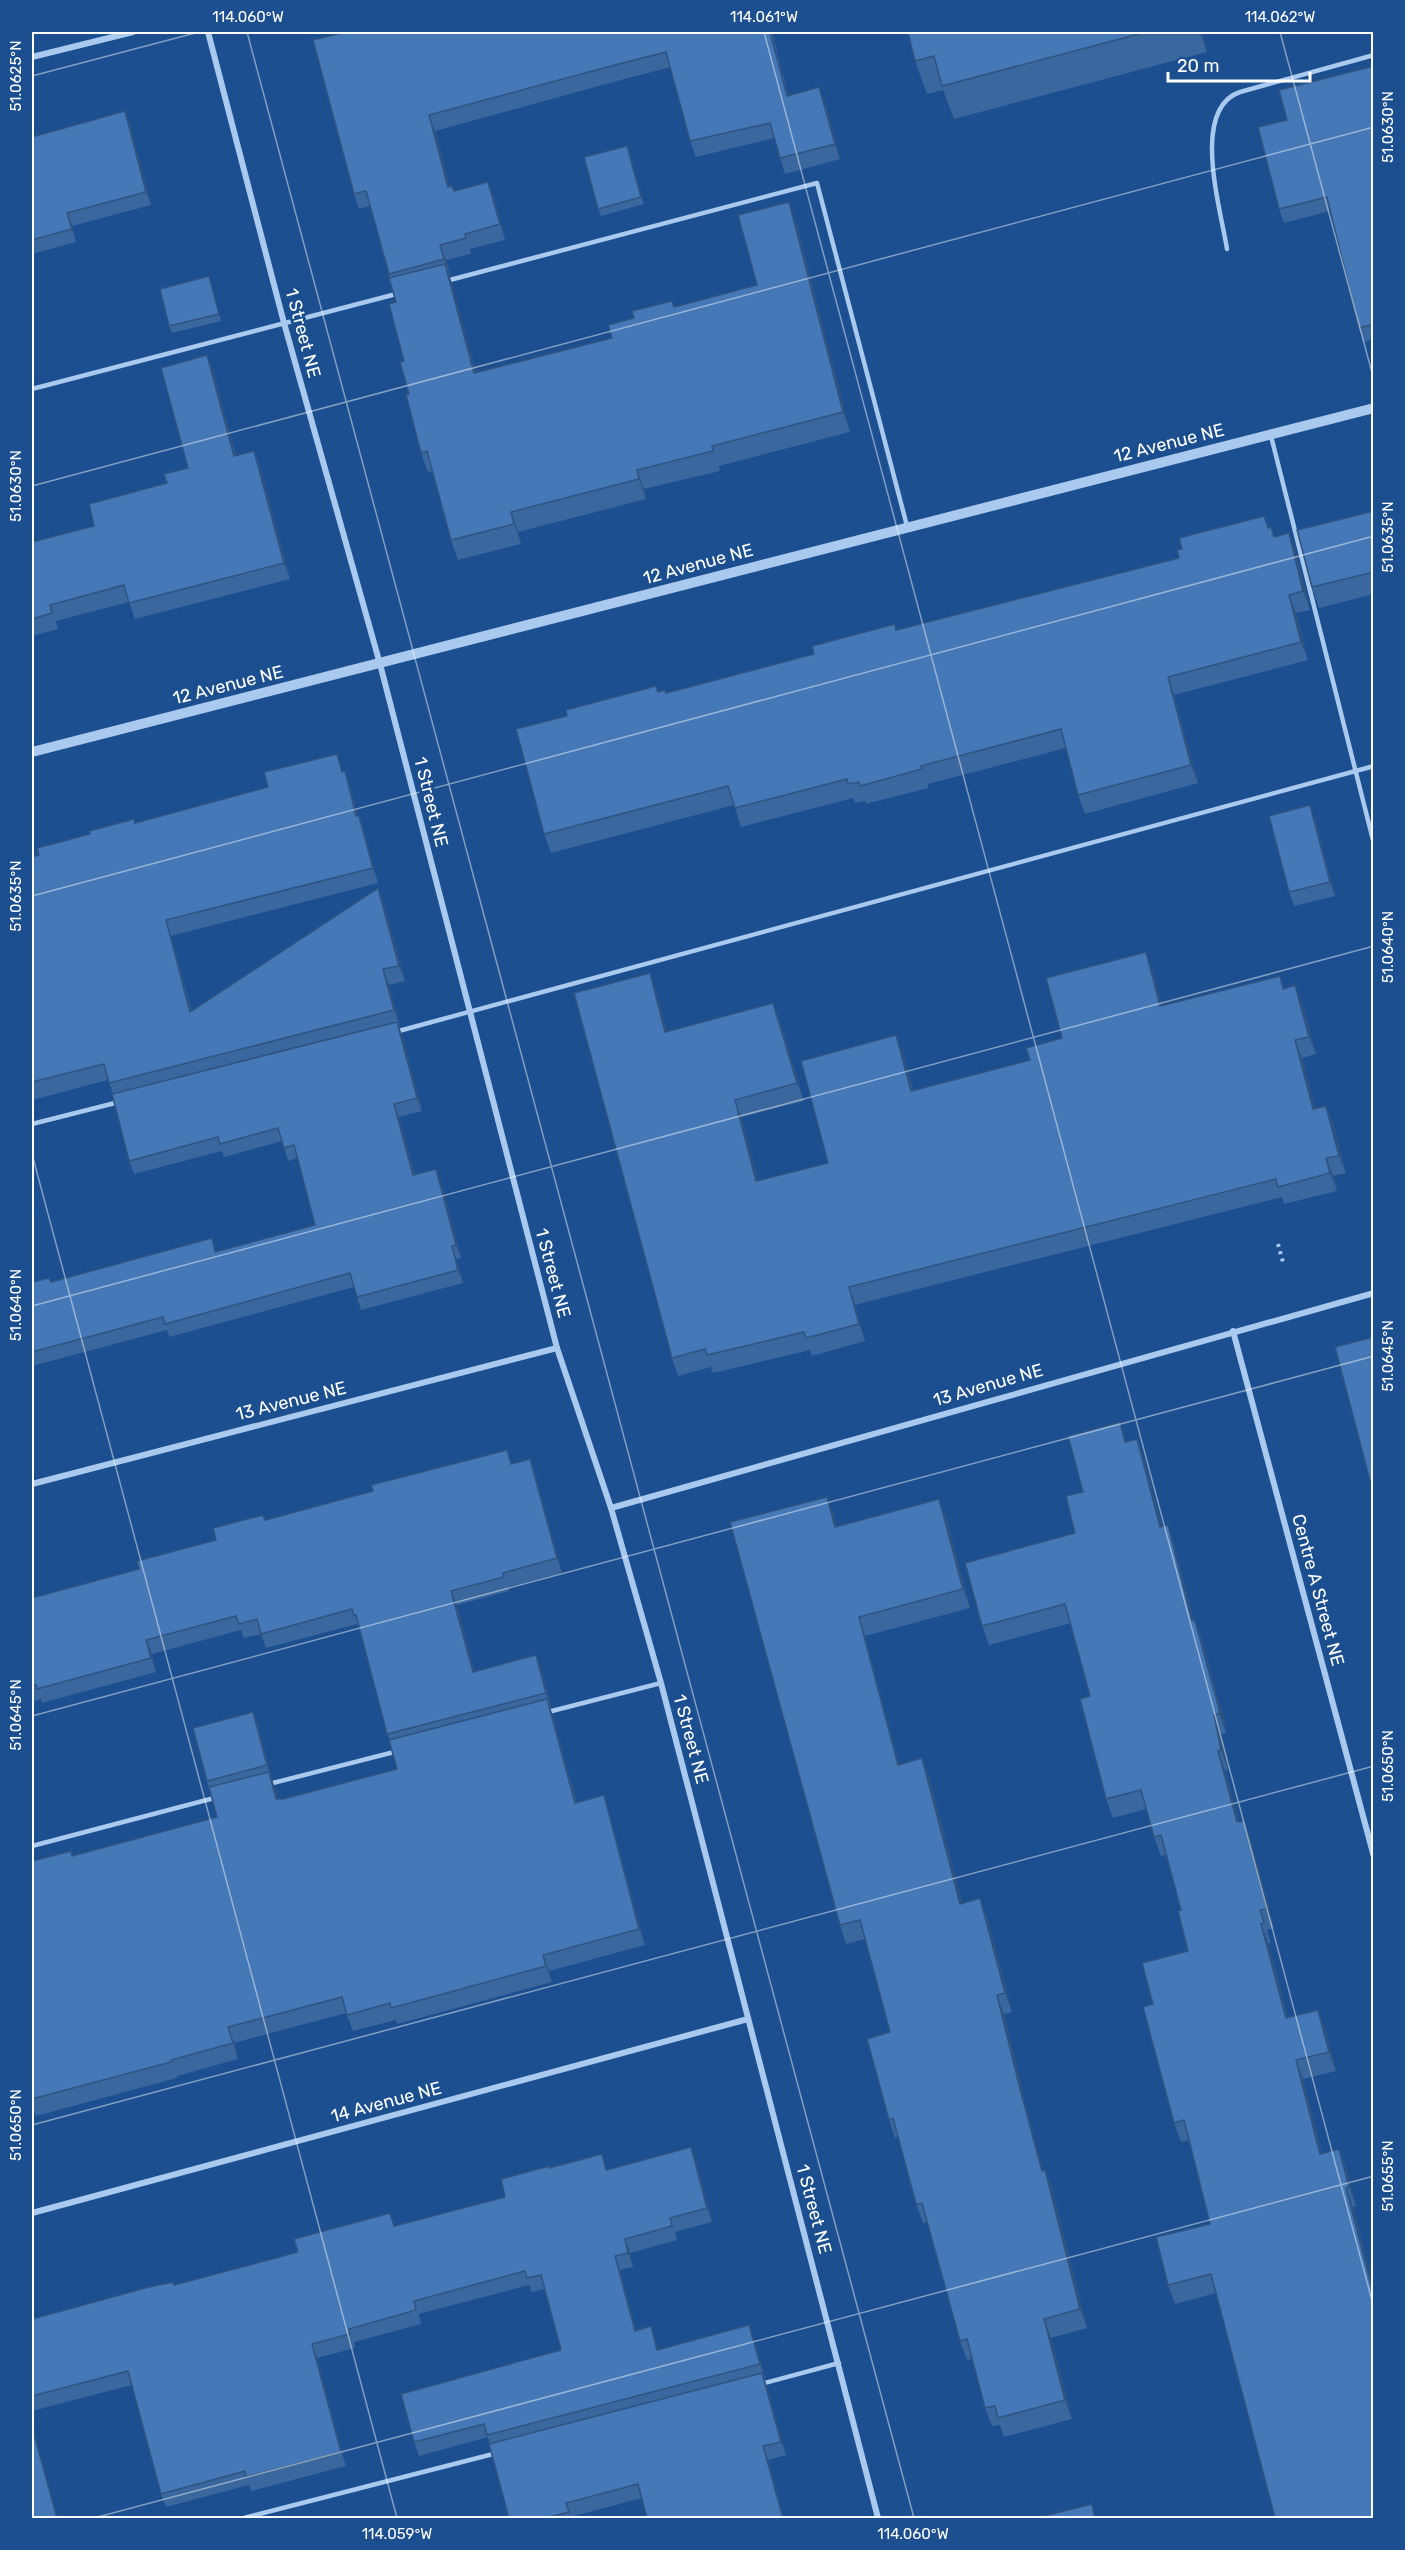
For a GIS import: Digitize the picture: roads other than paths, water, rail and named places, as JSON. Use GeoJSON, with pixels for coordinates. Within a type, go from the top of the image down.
{"type":"FeatureCollection","features":[{"type":"Feature","properties":{"kind":"street"},"geometry":{"type":"LineString","coordinates":[[32,57],[133,32]]}},
{"type":"Feature","properties":{"kind":"street","name":"1 Street NE"},"geometry":{"type":"LineString","coordinates":[[208,32],[284,322],[380,664],[557,1348],[611,1508],[661,1683],[878,2518]]}},
{"type":"Feature","properties":{"kind":"street","name":"12 Avenue NE"},"geometry":{"type":"LineString","coordinates":[[32,752],[1374,408]]}},
{"type":"Feature","properties":{"kind":"street","name":"13 Avenue NE"},"geometry":{"type":"LineString","coordinates":[[611,1508],[1374,1293]]}},
{"type":"Feature","properties":{"kind":"street","name":"Centre A Street NE"},"geometry":{"type":"LineString","coordinates":[[1233,1331],[1374,1857]]}},
{"type":"Feature","properties":{"kind":"street","name":"13 Avenue NE"},"geometry":{"type":"LineString","coordinates":[[32,1484],[557,1348]]}},
{"type":"Feature","properties":{"kind":"street","name":"14 Avenue NE"},"geometry":{"type":"LineString","coordinates":[[32,2213],[748,2019]]}},
{"type":"Feature","properties":{"kind":"lane"},"geometry":{"type":"LineString","coordinates":[[1227,249],[1215,177],[1212,140],[1213,122],[1220,105],[1230,96],[1240,92],[1374,55]]}},
{"type":"Feature","properties":{"kind":"lane"},"geometry":{"type":"LineString","coordinates":[[436,283],[817,183],[907,526]]}},
{"type":"Feature","properties":{"kind":"lane"},"geometry":{"type":"LineString","coordinates":[[32,389],[402,292]]}},
{"type":"Feature","properties":{"kind":"lane"},"geometry":{"type":"LineString","coordinates":[[1270,434],[1374,844]]}},
{"type":"Feature","properties":{"kind":"lane"},"geometry":{"type":"LineString","coordinates":[[391,1033],[1374,766]]}},
{"type":"Feature","properties":{"kind":"lane"},"geometry":{"type":"LineString","coordinates":[[32,1124],[124,1100]]}},
{"type":"Feature","properties":{"kind":"lane"},"geometry":{"type":"LineString","coordinates":[[542,1714],[661,1683]]}},
{"type":"Feature","properties":{"kind":"lane"},"geometry":{"type":"LineString","coordinates":[[263,1786],[402,1750]]}},
{"type":"Feature","properties":{"kind":"lane"},"geometry":{"type":"LineString","coordinates":[[32,1846],[228,1795]]}},
{"type":"Feature","properties":{"kind":"lane"},"geometry":{"type":"LineString","coordinates":[[758,2385],[839,2363]]}},
{"type":"Feature","properties":{"kind":"lane"},"geometry":{"type":"LineString","coordinates":[[244,2518],[507,2450]]}}]}
